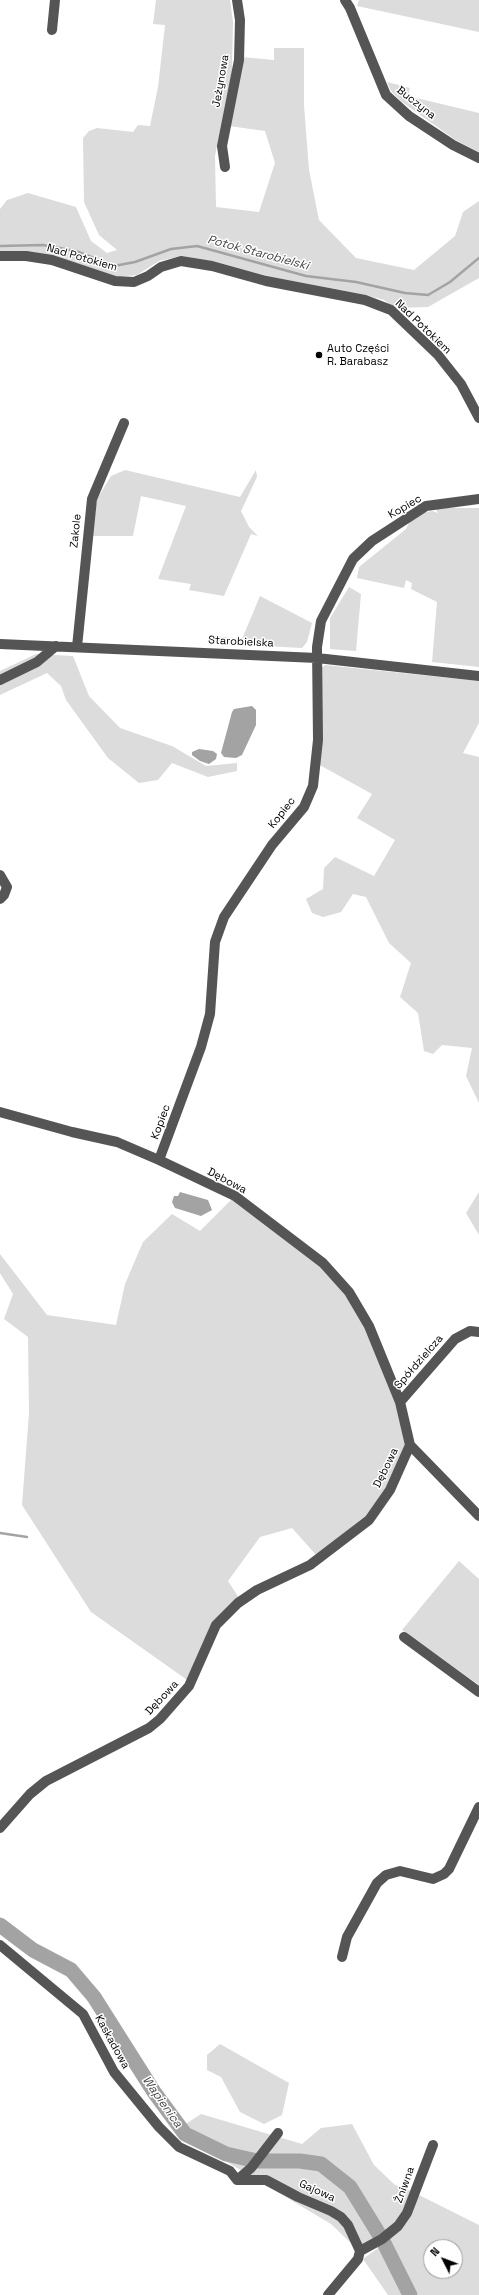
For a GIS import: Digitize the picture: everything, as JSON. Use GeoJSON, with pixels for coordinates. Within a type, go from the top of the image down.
{"type":"FeatureCollection","features":[{"type":"Feature","properties":{"kind":"street"},"geometry":{"type":"LineString","coordinates":[[52,30],[55,0]]}},
{"type":"Feature","properties":{"kind":"street","name":"Jeżynowa"},"geometry":{"type":"LineString","coordinates":[[225,167],[222,146],[238,60],[240,20],[236,0]]}},
{"type":"Feature","properties":{"kind":"street","name":"Buczyna"},"geometry":{"type":"LineString","coordinates":[[350,3],[386,95],[409,116],[453,145],[479,158]]}},
{"type":"Feature","properties":{"kind":"street","name":"Nad Potokiem"},"geometry":{"type":"LineString","coordinates":[[0,256],[26,256],[52,260],[122,281],[134,282],[148,276],[161,267],[181,261],[212,266],[280,284],[365,300],[391,310],[438,355],[461,384],[479,418]]}},
{"type":"Feature","properties":{"kind":"street","name":"Zakole"},"geometry":{"type":"LineString","coordinates":[[77,647],[92,499],[124,423]]}},
{"type":"Feature","properties":{"kind":"street","name":"Kopiec"},"geometry":{"type":"LineString","coordinates":[[159,1160],[201,1047],[210,1014],[215,942],[224,917],[272,845],[304,807],[313,786],[318,740],[317,658],[321,621],[353,559],[372,541],[426,506],[479,499]]}},
{"type":"Feature","properties":{"kind":"street","name":"Starobielska"},"geometry":{"type":"LineString","coordinates":[[0,644],[317,658],[479,676]]}},
{"type":"Feature","properties":{"kind":"street"},"geometry":{"type":"LineString","coordinates":[[0,680],[37,662],[56,646]]}},
{"type":"Feature","properties":{"kind":"street"},"geometry":{"type":"LineString","coordinates":[[0,875],[7,887],[4,895],[0,899]]}},
{"type":"Feature","properties":{"kind":"street","name":"Dębowa"},"geometry":{"type":"LineString","coordinates":[[0,1112],[72,1132],[117,1142],[159,1160],[234,1196],[323,1263],[349,1292],[369,1326],[400,1402],[410,1445],[390,1490],[369,1520],[310,1564],[257,1590],[238,1603],[216,1625],[189,1686],[160,1719],[149,1728],[46,1781],[30,1794],[0,1828]]}},
{"type":"Feature","properties":{"kind":"street","name":"Spółdzielcza"},"geometry":{"type":"LineString","coordinates":[[400,1402],[455,1339],[470,1331],[479,1332]]}},
{"type":"Feature","properties":{"kind":"street"},"geometry":{"type":"LineString","coordinates":[[410,1445],[479,1516]]}},
{"type":"Feature","properties":{"kind":"street"},"geometry":{"type":"LineString","coordinates":[[404,1637],[479,1692]]}},
{"type":"Feature","properties":{"kind":"street"},"geometry":{"type":"LineString","coordinates":[[342,1957],[347,1937],[377,1883],[386,1875],[400,1871],[433,1879],[444,1874],[449,1869],[479,1806]]}},
{"type":"Feature","properties":{"kind":"street","name":"Kaskadowa"},"geometry":{"type":"LineString","coordinates":[[0,1945],[83,2014],[114,2072],[159,2128],[179,2147],[230,2171],[237,2180]]}},
{"type":"Feature","properties":{"kind":"street"},"geometry":{"type":"LineString","coordinates":[[237,2180],[251,2168],[278,2133]]}},
{"type":"Feature","properties":{"kind":"street","name":"Żniwna"},"geometry":{"type":"LineString","coordinates":[[360,2251],[394,2230],[408,2213],[433,2145]]}},
{"type":"Feature","properties":{"kind":"street","name":"Gajowa"},"geometry":{"type":"LineString","coordinates":[[237,2180],[266,2180],[331,2211],[341,2217],[348,2226],[360,2251]]}},
{"type":"Feature","properties":{"kind":"street"},"geometry":{"type":"LineString","coordinates":[[328,2295],[358,2259],[360,2251]]}},
{"type":"Feature","properties":{"kind":"shaded area"},"geometry":{"type":"Polygon","coordinates":[[[156,0],[230,0],[233,22],[232,71],[215,156],[216,207],[259,212],[275,163],[265,131],[229,126],[242,57],[274,60],[274,48],[304,48],[304,105],[309,170],[319,220],[356,258],[414,270],[455,236],[463,212],[479,201],[479,278],[428,307],[394,308],[384,300],[366,295],[267,276],[212,261],[182,256],[159,261],[137,275],[117,277],[0,252],[0,209],[7,200],[28,193],[76,207],[91,241],[107,253],[117,250],[99,235],[84,202],[83,138],[89,131],[97,128],[133,132],[138,125],[150,126],[158,87],[165,25],[153,24],[156,0]]]}},
{"type":"Feature","properties":{"kind":"shaded area"},"geometry":{"type":"Polygon","coordinates":[[[359,0],[479,0],[479,32],[357,6],[359,0]]]}},
{"type":"Feature","properties":{"kind":"shaded area"},"geometry":{"type":"Polygon","coordinates":[[[387,82],[410,88],[408,96],[479,113],[479,152],[457,141],[402,102],[391,91],[387,82]]]}},
{"type":"Feature","properties":{"kind":"shaded area"},"geometry":{"type":"Polygon","coordinates":[[[125,470],[240,497],[256,470],[257,477],[241,511],[249,527],[258,536],[251,534],[224,596],[189,590],[191,584],[158,579],[186,506],[141,496],[133,536],[92,536],[97,499],[111,476],[125,470]]]}},
{"type":"Feature","properties":{"kind":"shaded area"},"geometry":{"type":"Polygon","coordinates":[[[479,508],[479,667],[432,662],[437,602],[411,589],[412,583],[406,580],[404,588],[357,578],[359,567],[406,529],[410,521],[422,513],[432,511],[438,513],[436,509],[479,508]]]}},
{"type":"Feature","properties":{"kind":"shaded area"},"geometry":{"type":"Polygon","coordinates":[[[349,587],[361,594],[356,651],[330,649],[330,618],[349,587]]]}},
{"type":"Feature","properties":{"kind":"shaded area"},"geometry":{"type":"Polygon","coordinates":[[[260,596],[312,623],[307,642],[302,648],[207,643],[215,636],[242,639],[260,596]]]}},
{"type":"Feature","properties":{"kind":"shaded area"},"geometry":{"type":"Polygon","coordinates":[[[36,654],[73,656],[89,696],[120,728],[172,746],[206,766],[237,763],[237,771],[208,777],[172,763],[158,780],[139,783],[108,758],[66,700],[61,686],[47,673],[0,695],[0,671],[36,654]]]}},
{"type":"Feature","properties":{"kind":"shaded area"},"geometry":{"type":"Polygon","coordinates":[[[325,665],[479,681],[479,723],[463,753],[479,757],[479,1103],[466,1076],[472,1048],[442,1045],[433,1054],[424,1051],[418,1013],[400,997],[411,963],[389,943],[366,897],[353,894],[341,912],[323,917],[312,913],[306,899],[323,889],[324,868],[335,857],[374,876],[395,840],[357,818],[372,794],[316,763],[321,668],[325,665]]]}},
{"type":"Feature","properties":{"kind":"shaded area"},"geometry":{"type":"Polygon","coordinates":[[[252,706],[256,710],[256,725],[242,755],[236,758],[224,757],[221,753],[232,712],[234,709],[252,706]]]}},
{"type":"Feature","properties":{"kind":"shaded area"},"geometry":{"type":"Polygon","coordinates":[[[199,749],[213,751],[217,754],[216,759],[209,764],[200,761],[192,755],[192,752],[199,749]]]}},
{"type":"Feature","properties":{"kind":"shaded area"},"geometry":{"type":"Polygon","coordinates":[[[180,1192],[208,1200],[212,1210],[201,1216],[175,1208],[172,1202],[174,1196],[178,1196],[180,1192]]]}},
{"type":"Feature","properties":{"kind":"shaded area"},"geometry":{"type":"Polygon","coordinates":[[[479,1192],[479,1235],[466,1213],[479,1192]]]}},
{"type":"Feature","properties":{"kind":"shaded area"},"geometry":{"type":"Polygon","coordinates":[[[235,1196],[323,1263],[369,1326],[410,1445],[388,1490],[367,1518],[317,1556],[292,1528],[260,1537],[228,1581],[239,1598],[214,1623],[190,1682],[91,1612],[22,1505],[29,1413],[28,1337],[4,1319],[13,1294],[0,1273],[0,1254],[47,1315],[116,1325],[125,1284],[143,1242],[172,1214],[200,1231],[235,1196]]]}},
{"type":"Feature","properties":{"kind":"shaded area"},"geometry":{"type":"Polygon","coordinates":[[[459,1561],[479,1579],[479,1685],[402,1630],[459,1561]]]}},
{"type":"Feature","properties":{"kind":"shaded area"},"geometry":{"type":"Polygon","coordinates":[[[220,2044],[289,2083],[282,2115],[264,2124],[240,2112],[221,2077],[207,2070],[207,2055],[220,2044]]]}},
{"type":"Feature","properties":{"kind":"shaded area"},"geometry":{"type":"Polygon","coordinates":[[[201,2114],[302,2144],[321,2128],[352,2124],[374,2165],[395,2185],[414,2192],[397,2225],[357,2249],[331,2224],[175,2131],[201,2114]]]}},
{"type":"Feature","properties":{"kind":"shaded area"},"geometry":{"type":"Polygon","coordinates":[[[417,2194],[479,2225],[479,2295],[418,2295],[389,2237],[417,2194]]]}},
{"type":"Feature","properties":{"kind":"shaded area"},"geometry":{"type":"Polygon","coordinates":[[[381,2246],[405,2295],[388,2295],[363,2259],[381,2246]]]}},
{"type":"Feature","properties":{"kind":"waterway","name":"Potok Starobielski"},"geometry":{"type":"LineString","coordinates":[[0,246],[43,245],[76,251],[114,266],[135,262],[171,249],[197,246],[306,276],[356,282],[405,293],[428,295],[450,282],[479,258]]}},
{"type":"Feature","properties":{"kind":"waterway"},"geometry":{"type":"LineString","coordinates":[[0,1533],[27,1537]]}},
{"type":"Feature","properties":{"kind":"waterway","name":"Wapienica"},"geometry":{"type":"LineString","coordinates":[[0,1925],[33,1950],[71,1970],[94,1997],[154,2092],[185,2134],[226,2154],[257,2161],[300,2161],[321,2164],[350,2187],[382,2239],[410,2295]]}},
{"type":"Feature","properties":{"kind":"place","name":"Auto Części R. Barabasz"},"geometry":{"type":"Point","coordinates":[319,355]}}]}
